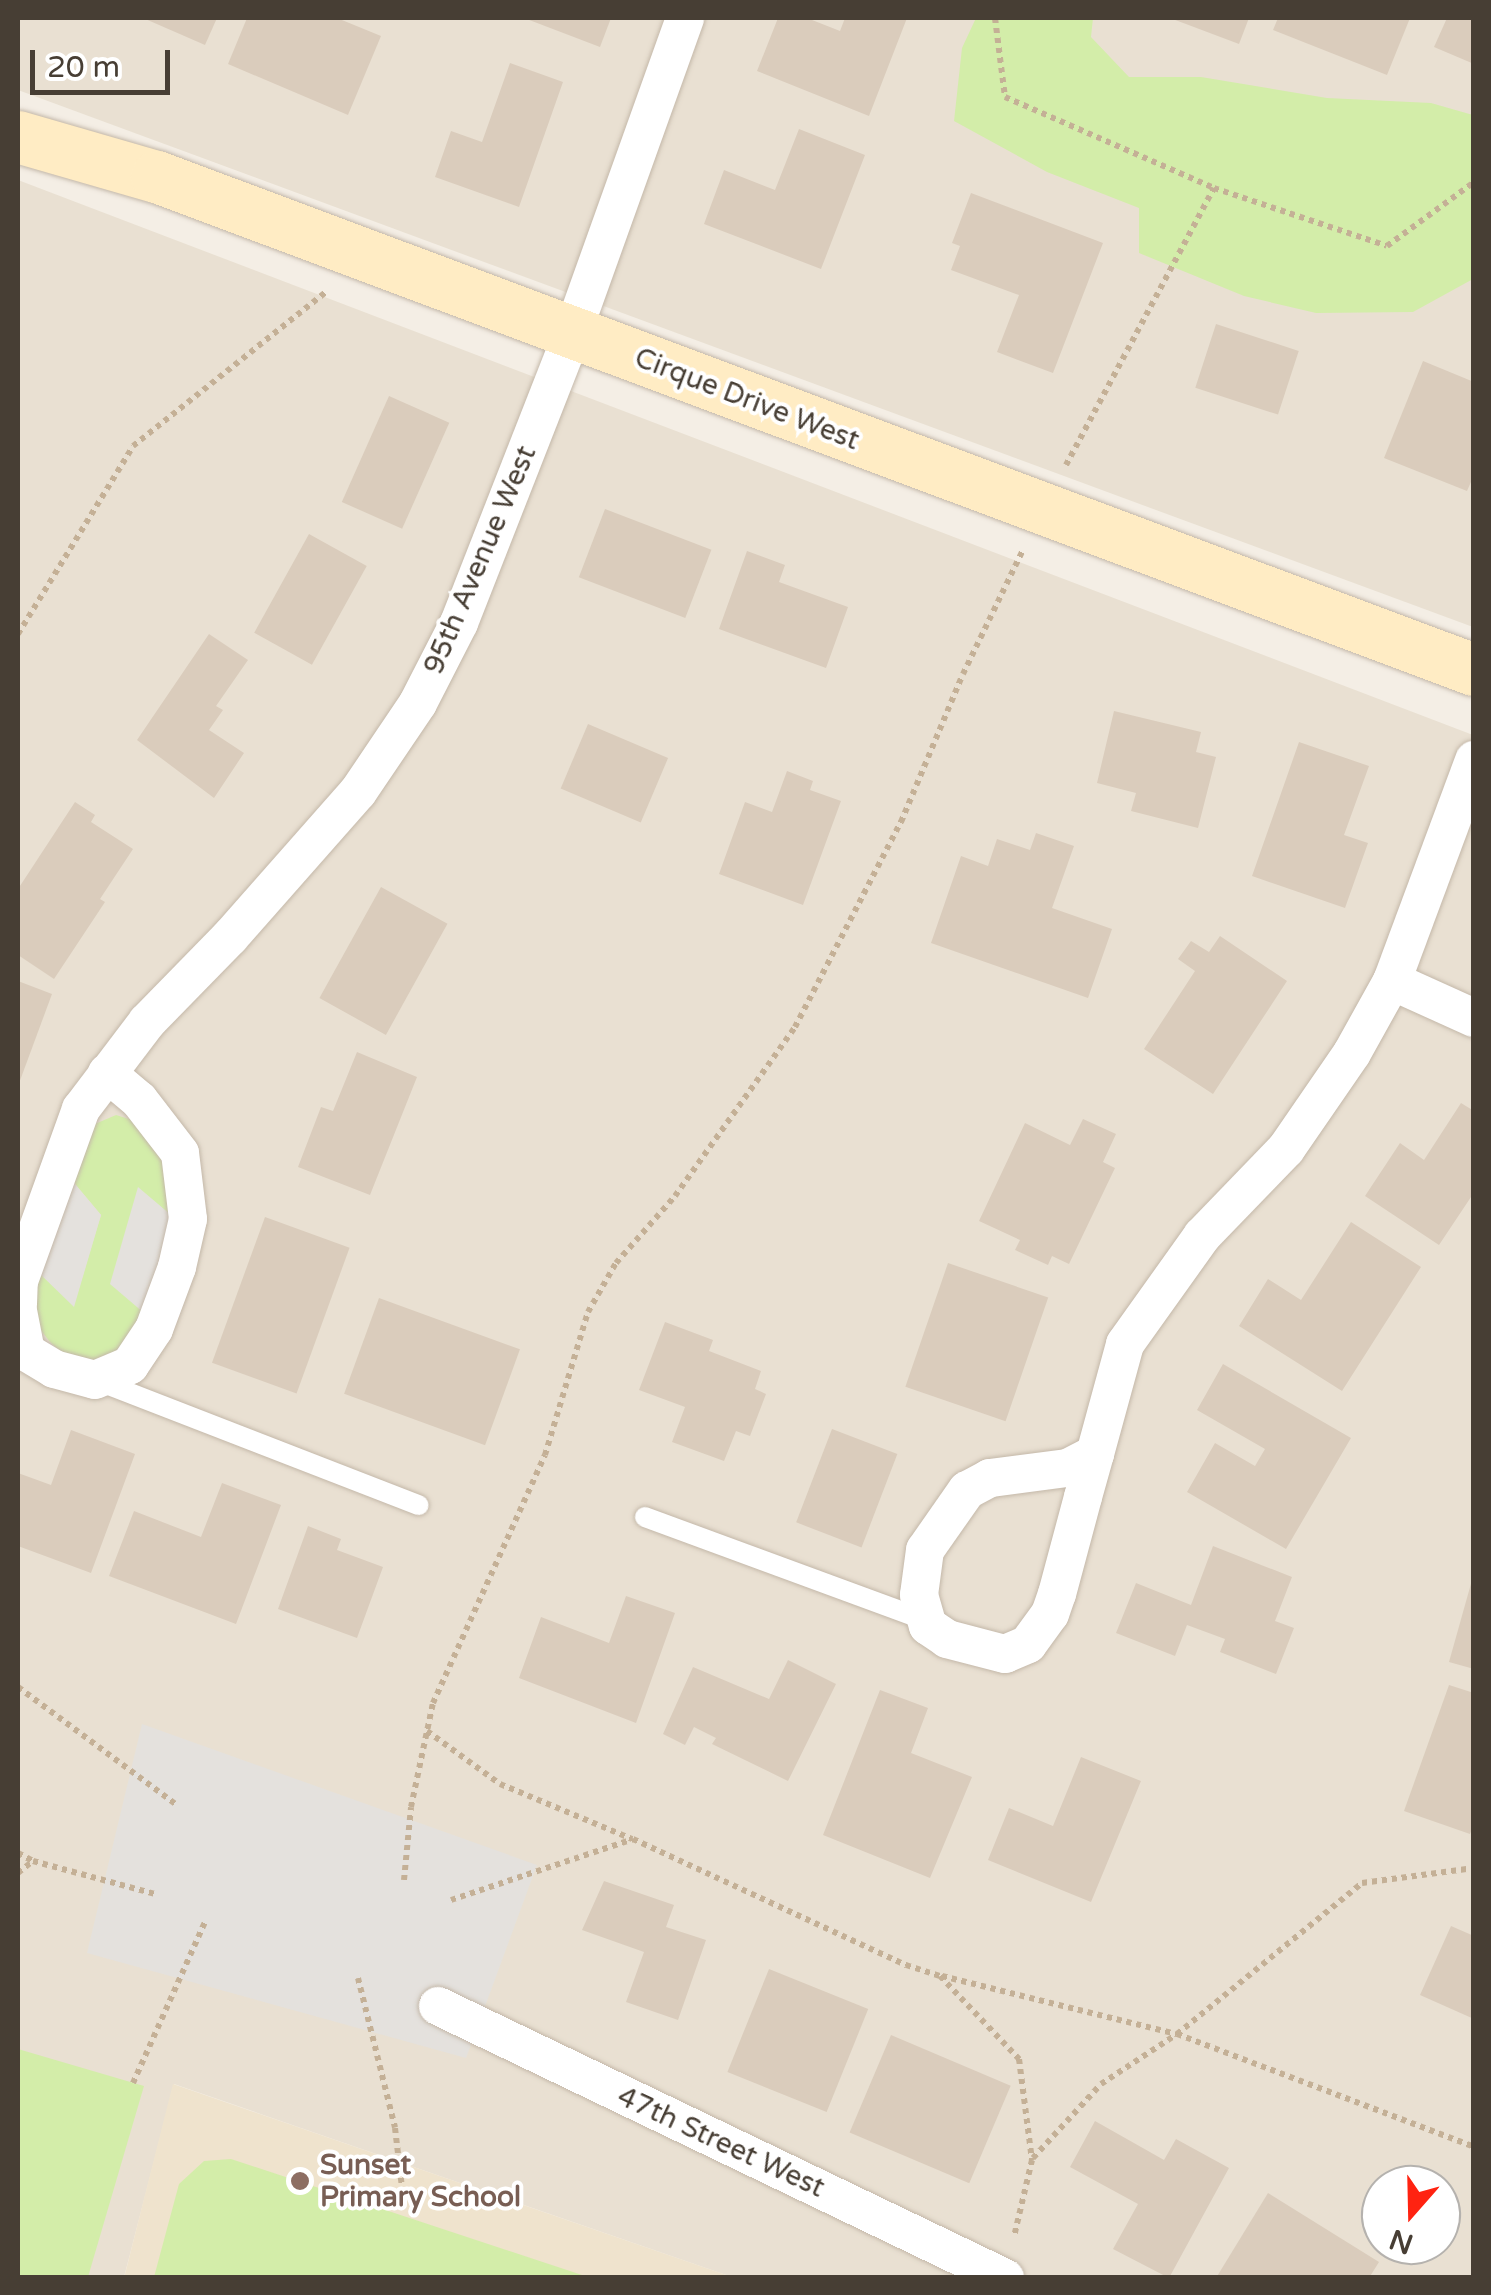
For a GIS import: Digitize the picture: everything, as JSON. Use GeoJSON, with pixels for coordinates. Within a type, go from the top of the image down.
{"type":"FeatureCollection","features":[{"type":"Feature","properties":{"kind":"street","name":"95th Avenue West"},"geometry":{"type":"LineString","coordinates":[[18,1304],[20,1281],[81,1110],[147,1022],[358,792],[418,704],[459,624],[572,334],[685,18]]}},
{"type":"Feature","properties":{"kind":"street","name":"Cirque Drive West"},"geometry":{"type":"LineString","coordinates":[[18,136],[157,177],[1474,670]]}},
{"type":"Feature","properties":{"kind":"street"},"geometry":{"type":"LineString","coordinates":[[1095,1454],[1067,1468],[990,1478],[967,1490],[925,1550],[918,1595],[925,1620],[948,1638],[1006,1654],[1028,1644],[1050,1614],[1057,1594],[1125,1344],[1202,1236],[1286,1148],[1352,1053],[1392,982],[1474,760]]}},
{"type":"Feature","properties":{"kind":"street"},"geometry":{"type":"LineString","coordinates":[[1392,982],[1474,1018]]}},
{"type":"Feature","properties":{"kind":"street"},"geometry":{"type":"LineString","coordinates":[[18,1312],[26,1352],[54,1369],[94,1380],[130,1365],[154,1329],[177,1268],[188,1219],[180,1153],[139,1100],[108,1073]]}},
{"type":"Feature","properties":{"kind":"street","name":"47th Street West"},"geometry":{"type":"LineString","coordinates":[[438,2006],[1005,2278]]}},
{"type":"Feature","properties":{"kind":"lane"},"geometry":{"type":"LineString","coordinates":[[94,1380],[420,1505]]}},
{"type":"Feature","properties":{"kind":"lane"},"geometry":{"type":"LineString","coordinates":[[645,1517],[925,1620]]}},
{"type":"Feature","properties":{"kind":"path"},"geometry":{"type":"LineString","coordinates":[[995,18],[1005,96],[1214,188],[1387,246],[1474,182]]}},
{"type":"Feature","properties":{"kind":"path"},"geometry":{"type":"LineString","coordinates":[[404,1880],[411,1807],[434,1703],[544,1455],[588,1312],[616,1263],[675,1196],[794,1027],[901,822],[962,674],[1043,510],[1214,188]]}},
{"type":"Feature","properties":{"kind":"path"},"geometry":{"type":"LineString","coordinates":[[18,634],[133,446],[370,258]]}},
{"type":"Feature","properties":{"kind":"path"},"geometry":{"type":"LineString","coordinates":[[18,1686],[177,1805]]}},
{"type":"Feature","properties":{"kind":"path"},"geometry":{"type":"LineString","coordinates":[[427,1730],[500,1784],[633,1840],[906,1966],[1177,2034],[1474,2147]]}},
{"type":"Feature","properties":{"kind":"path"},"geometry":{"type":"LineString","coordinates":[[451,1900],[633,1840]]}},
{"type":"Feature","properties":{"kind":"path"},"geometry":{"type":"LineString","coordinates":[[18,1853],[33,1861],[155,1894]]}},
{"type":"Feature","properties":{"kind":"path"},"geometry":{"type":"LineString","coordinates":[[18,1873],[33,1861]]}},
{"type":"Feature","properties":{"kind":"path"},"geometry":{"type":"LineString","coordinates":[[1032,2160],[1101,2084],[1177,2034],[1362,1884],[1474,1868]]}},
{"type":"Feature","properties":{"kind":"path"},"geometry":{"type":"LineString","coordinates":[[134,2083],[205,1922]]}},
{"type":"Feature","properties":{"kind":"path"},"geometry":{"type":"LineString","coordinates":[[940,1976],[1019,2059],[1032,2160],[1014,2234]]}},
{"type":"Feature","properties":{"kind":"path"},"geometry":{"type":"LineString","coordinates":[[358,1978],[395,2128],[402,2196]]}},
{"type":"Feature","properties":{"kind":"shaded area"},"geometry":{"type":"Polygon","coordinates":[[[18,18],[1473,18],[1473,627],[18,90],[18,18]]]}},
{"type":"Feature","properties":{"kind":"shaded area"},"geometry":{"type":"Polygon","coordinates":[[[18,180],[1473,735],[1473,2277],[732,2277],[174,2084],[124,2277],[18,2277],[18,180]]]}},
{"type":"Feature","properties":{"kind":"shaded area"},"geometry":{"type":"Polygon","coordinates":[[[70,1178],[101,1215],[74,1307],[38,1272],[70,1178]]]}},
{"type":"Feature","properties":{"kind":"shaded area"},"geometry":{"type":"Polygon","coordinates":[[[138,1187],[178,1221],[144,1313],[110,1284],[138,1187]]]}},
{"type":"Feature","properties":{"kind":"shaded area"},"geometry":{"type":"Polygon","coordinates":[[[142,1724],[537,1865],[466,2058],[87,1953],[142,1724]]]}},
{"type":"Feature","properties":{"kind":"shaded area","name":"Sunset Primary School"},"geometry":{"type":"Polygon","coordinates":[[[173,2084],[732,2277],[124,2278],[173,2084]]]}},
{"type":"Feature","properties":{"kind":"green space"},"geometry":{"type":"Polygon","coordinates":[[[976,18],[1093,18],[1091,37],[1129,77],[1201,77],[1327,98],[1431,103],[1473,115],[1473,279],[1413,312],[1316,313],[1244,296],[1139,253],[1139,208],[1047,172],[954,121],[962,48],[976,18]]]}},
{"type":"Feature","properties":{"kind":"green space"},"geometry":{"type":"Polygon","coordinates":[[[116,1115],[142,1123],[158,1141],[178,1221],[138,1188],[144,1313],[135,1337],[113,1355],[94,1361],[68,1358],[36,1324],[32,1303],[38,1272],[74,1305],[101,1215],[70,1178],[95,1124],[116,1115]]]}},
{"type":"Feature","properties":{"kind":"green space"},"geometry":{"type":"Polygon","coordinates":[[[18,2049],[144,2086],[88,2277],[18,2277],[18,2049]]]}},
{"type":"Feature","properties":{"kind":"green space"},"geometry":{"type":"Polygon","coordinates":[[[231,2159],[588,2277],[154,2277],[179,2184],[204,2161],[231,2159]]]}},
{"type":"Feature","properties":{"kind":"building"},"geometry":{"type":"Polygon","coordinates":[[[143,18],[217,18],[205,45],[143,18]]]}},
{"type":"Feature","properties":{"kind":"building"},"geometry":{"type":"Polygon","coordinates":[[[247,18],[337,18],[381,36],[348,115],[228,64],[247,18]]]}},
{"type":"Feature","properties":{"kind":"building"},"geometry":{"type":"Polygon","coordinates":[[[524,18],[611,18],[600,47],[524,18]]]}},
{"type":"Feature","properties":{"kind":"building"},"geometry":{"type":"Polygon","coordinates":[[[778,18],[807,18],[840,31],[845,18],[907,18],[869,116],[757,71],[778,18]]]}},
{"type":"Feature","properties":{"kind":"building"},"geometry":{"type":"Polygon","coordinates":[[[1170,18],[1249,18],[1239,44],[1170,18]]]}},
{"type":"Feature","properties":{"kind":"building"},"geometry":{"type":"Polygon","coordinates":[[[1278,18],[1410,18],[1387,75],[1273,30],[1278,18]]]}},
{"type":"Feature","properties":{"kind":"building"},"geometry":{"type":"Polygon","coordinates":[[[1447,18],[1474,18],[1474,64],[1434,47],[1447,18]]]}},
{"type":"Feature","properties":{"kind":"building"},"geometry":{"type":"Polygon","coordinates":[[[510,63],[563,82],[519,207],[435,177],[451,131],[482,142],[510,63]]]}},
{"type":"Feature","properties":{"kind":"building"},"geometry":{"type":"Polygon","coordinates":[[[799,129],[865,155],[821,269],[704,224],[724,170],[775,190],[799,129]]]}},
{"type":"Feature","properties":{"kind":"building"},"geometry":{"type":"Polygon","coordinates":[[[971,193],[1103,243],[1053,373],[997,352],[1019,295],[951,270],[960,246],[952,243],[971,193]]]}},
{"type":"Feature","properties":{"kind":"building"},"geometry":{"type":"Polygon","coordinates":[[[1216,324],[1299,351],[1278,415],[1195,388],[1216,324]]]}},
{"type":"Feature","properties":{"kind":"building"},"geometry":{"type":"Polygon","coordinates":[[[1423,361],[1474,382],[1474,475],[1467,491],[1384,458],[1423,361]]]}},
{"type":"Feature","properties":{"kind":"building"},"geometry":{"type":"Polygon","coordinates":[[[389,396],[449,423],[402,529],[342,502],[389,396]]]}},
{"type":"Feature","properties":{"kind":"building"},"geometry":{"type":"Polygon","coordinates":[[[605,509],[711,550],[685,618],[579,577],[605,509]]]}},
{"type":"Feature","properties":{"kind":"building"},"geometry":{"type":"Polygon","coordinates":[[[309,534],[367,566],[312,665],[254,633],[309,534]]]}},
{"type":"Feature","properties":{"kind":"building"},"geometry":{"type":"Polygon","coordinates":[[[747,551],[785,565],[779,582],[848,607],[826,668],[719,629],[747,551]]]}},
{"type":"Feature","properties":{"kind":"building"},"geometry":{"type":"Polygon","coordinates":[[[209,634],[248,660],[216,706],[223,710],[209,730],[244,753],[214,798],[137,740],[209,634]]]}},
{"type":"Feature","properties":{"kind":"building"},"geometry":{"type":"Polygon","coordinates":[[[1114,711],[1201,732],[1196,752],[1216,757],[1198,828],[1131,811],[1136,793],[1097,783],[1114,711]]]}},
{"type":"Feature","properties":{"kind":"building"},"geometry":{"type":"Polygon","coordinates":[[[588,724],[668,758],[641,822],[561,788],[588,724]]]}},
{"type":"Feature","properties":{"kind":"building"},"geometry":{"type":"Polygon","coordinates":[[[1299,742],[1369,766],[1344,835],[1368,843],[1345,908],[1252,876],[1299,742]]]}},
{"type":"Feature","properties":{"kind":"building"},"geometry":{"type":"Polygon","coordinates":[[[787,771],[813,781],[810,790],[841,801],[803,905],[719,874],[745,802],[772,812],[787,771]]]}},
{"type":"Feature","properties":{"kind":"building"},"geometry":{"type":"Polygon","coordinates":[[[75,802],[95,815],[91,822],[133,849],[100,899],[105,902],[54,979],[18,955],[18,889],[75,802]]]}},
{"type":"Feature","properties":{"kind":"building"},"geometry":{"type":"Polygon","coordinates":[[[1036,833],[1074,846],[1052,908],[1112,929],[1088,998],[931,943],[961,856],[988,866],[997,839],[1030,850],[1036,833]]]}},
{"type":"Feature","properties":{"kind":"building"},"geometry":{"type":"Polygon","coordinates":[[[381,887],[447,924],[386,1035],[319,998],[381,887]]]}},
{"type":"Feature","properties":{"kind":"building"},"geometry":{"type":"Polygon","coordinates":[[[1220,936],[1287,981],[1213,1094],[1144,1049],[1195,971],[1178,959],[1191,941],[1209,952],[1220,936]]]}},
{"type":"Feature","properties":{"kind":"building"},"geometry":{"type":"Polygon","coordinates":[[[18,981],[52,994],[18,1086],[18,981]]]}},
{"type":"Feature","properties":{"kind":"building"},"geometry":{"type":"Polygon","coordinates":[[[357,1052],[417,1077],[370,1195],[298,1167],[321,1107],[333,1111],[357,1052]]]}},
{"type":"Feature","properties":{"kind":"building"},"geometry":{"type":"Polygon","coordinates":[[[1461,1103],[1474,1111],[1473,1194],[1439,1245],[1365,1196],[1400,1143],[1424,1160],[1461,1103]]]}},
{"type":"Feature","properties":{"kind":"building"},"geometry":{"type":"Polygon","coordinates":[[[1083,1119],[1116,1134],[1103,1162],[1115,1168],[1069,1264],[1052,1256],[1048,1265],[1015,1250],[1020,1240],[979,1221],[1025,1123],[1070,1145],[1083,1119]]]}},
{"type":"Feature","properties":{"kind":"building"},"geometry":{"type":"Polygon","coordinates":[[[265,1217],[350,1248],[297,1393],[212,1363],[265,1217]]]}},
{"type":"Feature","properties":{"kind":"building"},"geometry":{"type":"Polygon","coordinates":[[[1351,1222],[1421,1267],[1342,1391],[1239,1326],[1268,1279],[1301,1300],[1351,1222]]]}},
{"type":"Feature","properties":{"kind":"building"},"geometry":{"type":"Polygon","coordinates":[[[948,1263],[1048,1298],[1006,1421],[905,1387],[948,1263]]]}},
{"type":"Feature","properties":{"kind":"building"},"geometry":{"type":"Polygon","coordinates":[[[379,1298],[520,1349],[485,1445],[344,1394],[379,1298]]]}},
{"type":"Feature","properties":{"kind":"building"},"geometry":{"type":"Polygon","coordinates":[[[665,1322],[713,1340],[709,1351],[761,1371],[755,1389],[766,1394],[750,1436],[736,1431],[724,1461],[672,1442],[685,1407],[639,1390],[665,1322]]]}},
{"type":"Feature","properties":{"kind":"building"},"geometry":{"type":"Polygon","coordinates":[[[1223,1364],[1351,1438],[1286,1549],[1187,1492],[1215,1443],[1255,1466],[1265,1449],[1197,1410],[1223,1364]]]}},
{"type":"Feature","properties":{"kind":"building"},"geometry":{"type":"Polygon","coordinates":[[[832,1429],[897,1454],[862,1547],[796,1522],[832,1429]]]}},
{"type":"Feature","properties":{"kind":"building"},"geometry":{"type":"Polygon","coordinates":[[[71,1430],[135,1454],[91,1573],[18,1546],[18,1473],[51,1485],[71,1430]]]}},
{"type":"Feature","properties":{"kind":"building"},"geometry":{"type":"Polygon","coordinates":[[[222,1483],[281,1505],[236,1624],[109,1576],[134,1511],[201,1537],[222,1483]]]}},
{"type":"Feature","properties":{"kind":"building"},"geometry":{"type":"Polygon","coordinates":[[[308,1526],[341,1539],[337,1550],[383,1567],[357,1638],[278,1609],[308,1526]]]}},
{"type":"Feature","properties":{"kind":"building"},"geometry":{"type":"Polygon","coordinates":[[[1213,1546],[1292,1577],[1275,1621],[1294,1628],[1276,1674],[1220,1652],[1225,1639],[1187,1625],[1175,1656],[1116,1633],[1136,1583],[1191,1605],[1213,1546]]]}},
{"type":"Feature","properties":{"kind":"building"},"geometry":{"type":"Polygon","coordinates":[[[1474,1580],[1474,1669],[1449,1662],[1474,1580]]]}},
{"type":"Feature","properties":{"kind":"building"},"geometry":{"type":"Polygon","coordinates":[[[626,1596],[675,1613],[636,1723],[519,1678],[541,1617],[609,1643],[626,1596]]]}},
{"type":"Feature","properties":{"kind":"building"},"geometry":{"type":"Polygon","coordinates":[[[788,1660],[836,1684],[788,1781],[712,1744],[716,1738],[694,1727],[685,1745],[663,1734],[693,1667],[769,1699],[788,1660]]]}},
{"type":"Feature","properties":{"kind":"building"},"geometry":{"type":"Polygon","coordinates":[[[1449,1685],[1474,1693],[1474,1823],[1470,1834],[1404,1811],[1449,1685]]]}},
{"type":"Feature","properties":{"kind":"building"},"geometry":{"type":"Polygon","coordinates":[[[880,1690],[928,1708],[911,1753],[972,1777],[930,1878],[823,1835],[880,1690]]]}},
{"type":"Feature","properties":{"kind":"building"},"geometry":{"type":"Polygon","coordinates":[[[1081,1757],[1141,1781],[1091,1902],[988,1860],[1009,1808],[1053,1826],[1081,1757]]]}},
{"type":"Feature","properties":{"kind":"building"},"geometry":{"type":"Polygon","coordinates":[[[604,1881],[674,1905],[666,1927],[706,1940],[678,2020],[626,2002],[644,1952],[582,1930],[604,1881]]]}},
{"type":"Feature","properties":{"kind":"building"},"geometry":{"type":"Polygon","coordinates":[[[1451,1926],[1474,1936],[1474,2019],[1420,1995],[1451,1926]]]}},
{"type":"Feature","properties":{"kind":"building"},"geometry":{"type":"Polygon","coordinates":[[[769,1969],[868,2009],[827,2112],[727,2072],[769,1969]]]}},
{"type":"Feature","properties":{"kind":"building"},"geometry":{"type":"Polygon","coordinates":[[[891,2035],[1011,2086],[969,2183],[850,2133],[891,2035]]]}},
{"type":"Feature","properties":{"kind":"building"},"geometry":{"type":"Polygon","coordinates":[[[1095,2121],[1164,2160],[1176,2139],[1229,2168],[1169,2278],[1113,2249],[1138,2204],[1070,2167],[1095,2121]]]}},
{"type":"Feature","properties":{"kind":"building"},"geometry":{"type":"Polygon","coordinates":[[[1268,2193],[1361,2251],[1361,2265],[1377,2265],[1369,2278],[1216,2278],[1268,2193]]]}},
{"type":"Feature","properties":{"kind":"place","name":"Sunset Primary School"},"geometry":{"type":"Point","coordinates":[300,2181]}}]}
